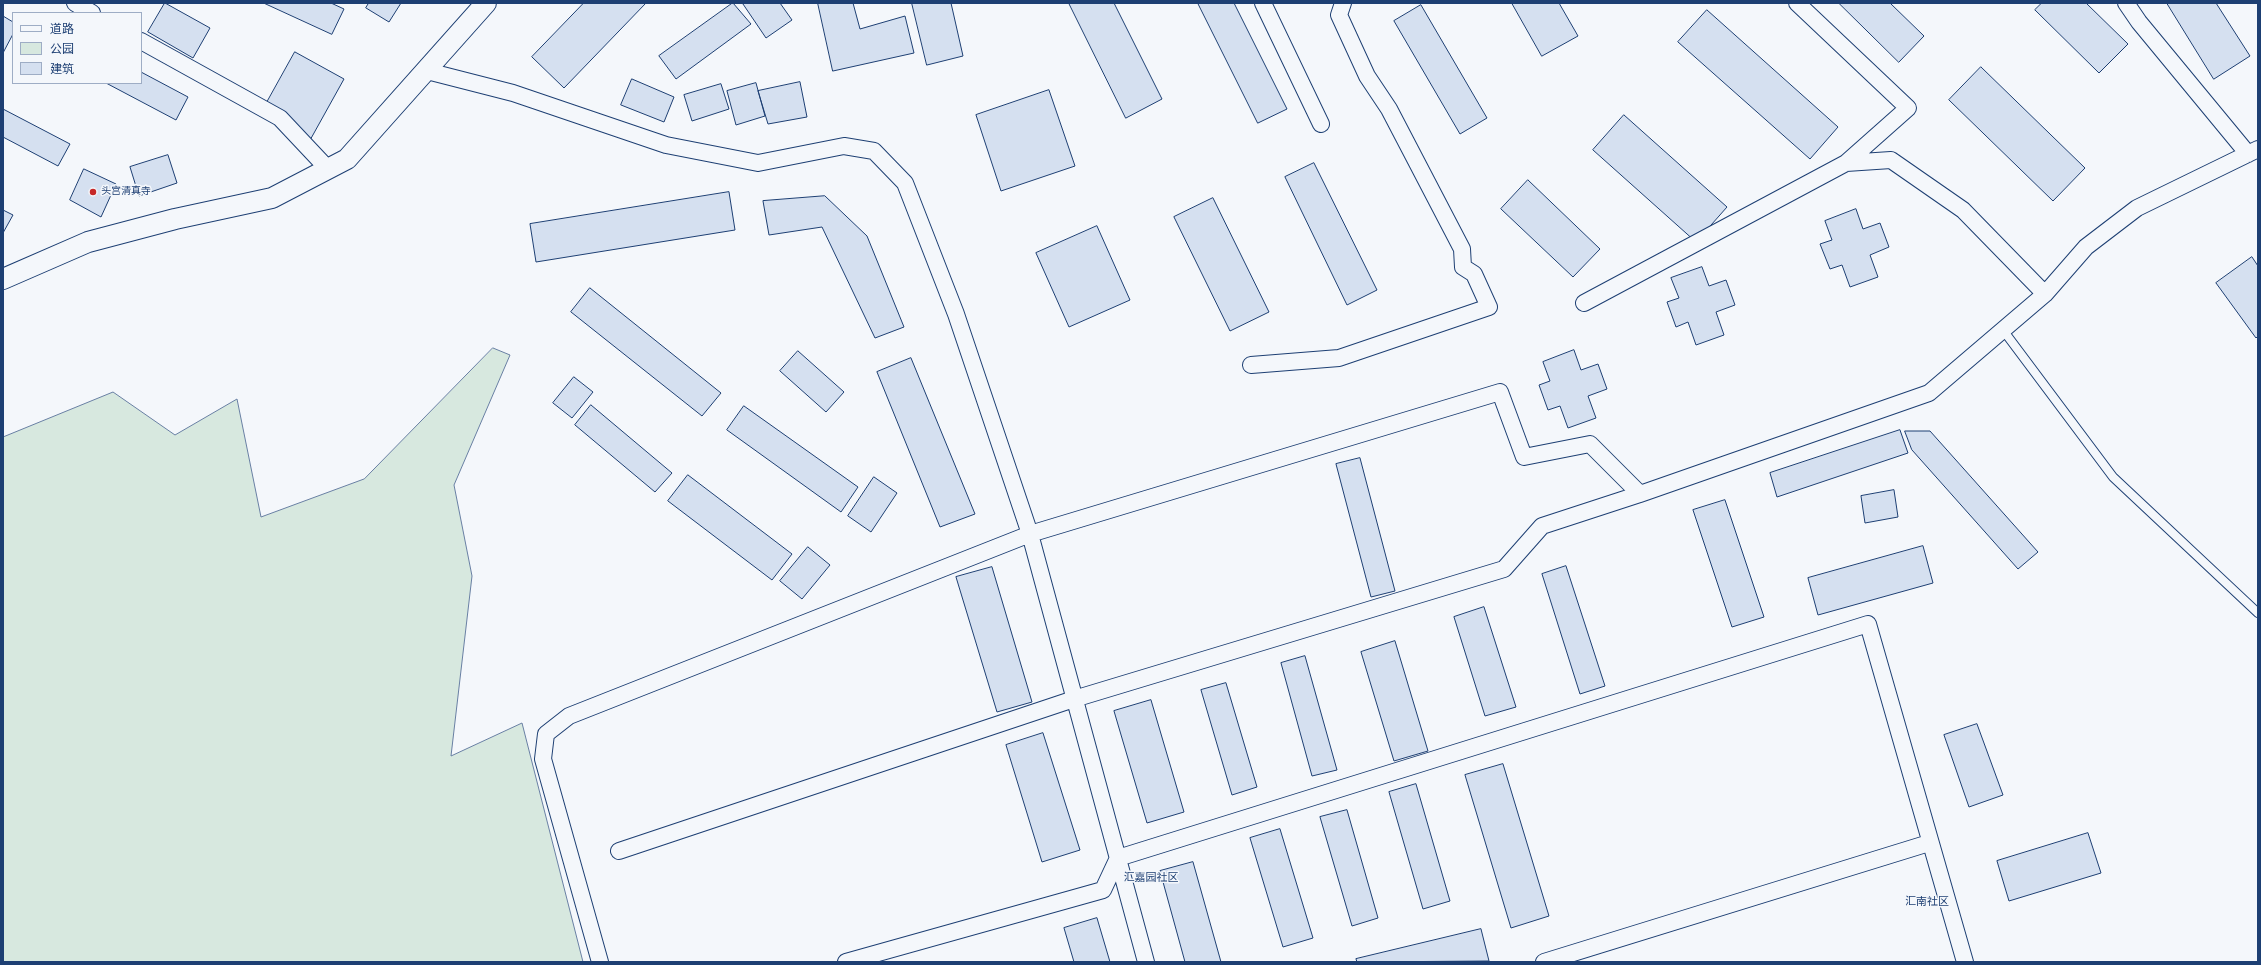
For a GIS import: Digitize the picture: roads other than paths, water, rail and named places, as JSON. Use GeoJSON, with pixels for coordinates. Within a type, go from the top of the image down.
{"type":"FeatureCollection","features":[{"type":"Feature","properties":{"kind":"street"},"geometry":{"type":"LineString","coordinates":[[75,3],[90,12]]}},
{"type":"Feature","properties":{"kind":"street"},"geometry":{"type":"LineString","coordinates":[[3,279],[88,242],[176,219],[272,198],[346,159],[427,71],[486,3]]}},
{"type":"Feature","properties":{"kind":"street"},"geometry":{"type":"LineString","coordinates":[[1263,3],[1322,124]]}},
{"type":"Feature","properties":{"kind":"street"},"geometry":{"type":"LineString","coordinates":[[1251,365],[1339,358],[1489,307],[1474,274],[1463,267],[1462,249],[1389,109],[1367,76],[1339,15],[1343,3]]}},
{"type":"Feature","properties":{"kind":"street"},"geometry":{"type":"LineString","coordinates":[[1584,303],[1846,163],[1908,108],[1797,3]]}},
{"type":"Feature","properties":{"kind":"street"},"geometry":{"type":"LineString","coordinates":[[619,851],[1074,699],[1504,569],[1542,526],[1640,494],[1929,393],[2045,294],[2086,247],[2137,208],[2253,152],[2139,22],[2126,3]]}},
{"type":"Feature","properties":{"kind":"street"},"geometry":{"type":"LineString","coordinates":[[142,42],[280,118],[328,169]]}},
{"type":"Feature","properties":{"kind":"street"},"geometry":{"type":"LineString","coordinates":[[427,71],[512,93],[666,146],[758,163],[844,146],[874,151],[905,183],[956,314],[1030,534],[1146,962]]}},
{"type":"Feature","properties":{"kind":"street"},"geometry":{"type":"LineString","coordinates":[[1846,163],[1891,160],[1963,210],[2045,294]]}},
{"type":"Feature","properties":{"kind":"street"},"geometry":{"type":"LineString","coordinates":[[600,962],[543,759],[546,734],[569,716],[1030,534],[1500,392],[1524,457],[1590,444],[1640,494]]}},
{"type":"Feature","properties":{"kind":"street"},"geometry":{"type":"LineString","coordinates":[[846,962],[1103,890],[1118,858],[1868,624],[1929,844],[1965,962]]}},
{"type":"Feature","properties":{"kind":"street"},"geometry":{"type":"LineString","coordinates":[[1544,962],[1929,844]]}},
{"type":"Feature","properties":{"kind":"lane"},"geometry":{"type":"LineString","coordinates":[[2003,330],[2113,477],[2258,613]]}},
{"type":"Feature","properties":{"kind":"place","name":"头宫清真寺"},"geometry":{"type":"Point","coordinates":[93,192]}},
{"type":"Feature","properties":{"kind":"district","name":"汇嘉园社区"},"geometry":{"type":"Point","coordinates":[1151,878]}},
{"type":"Feature","properties":{"kind":"district","name":"汇南社区"},"geometry":{"type":"Point","coordinates":[1927,902]}}]}
